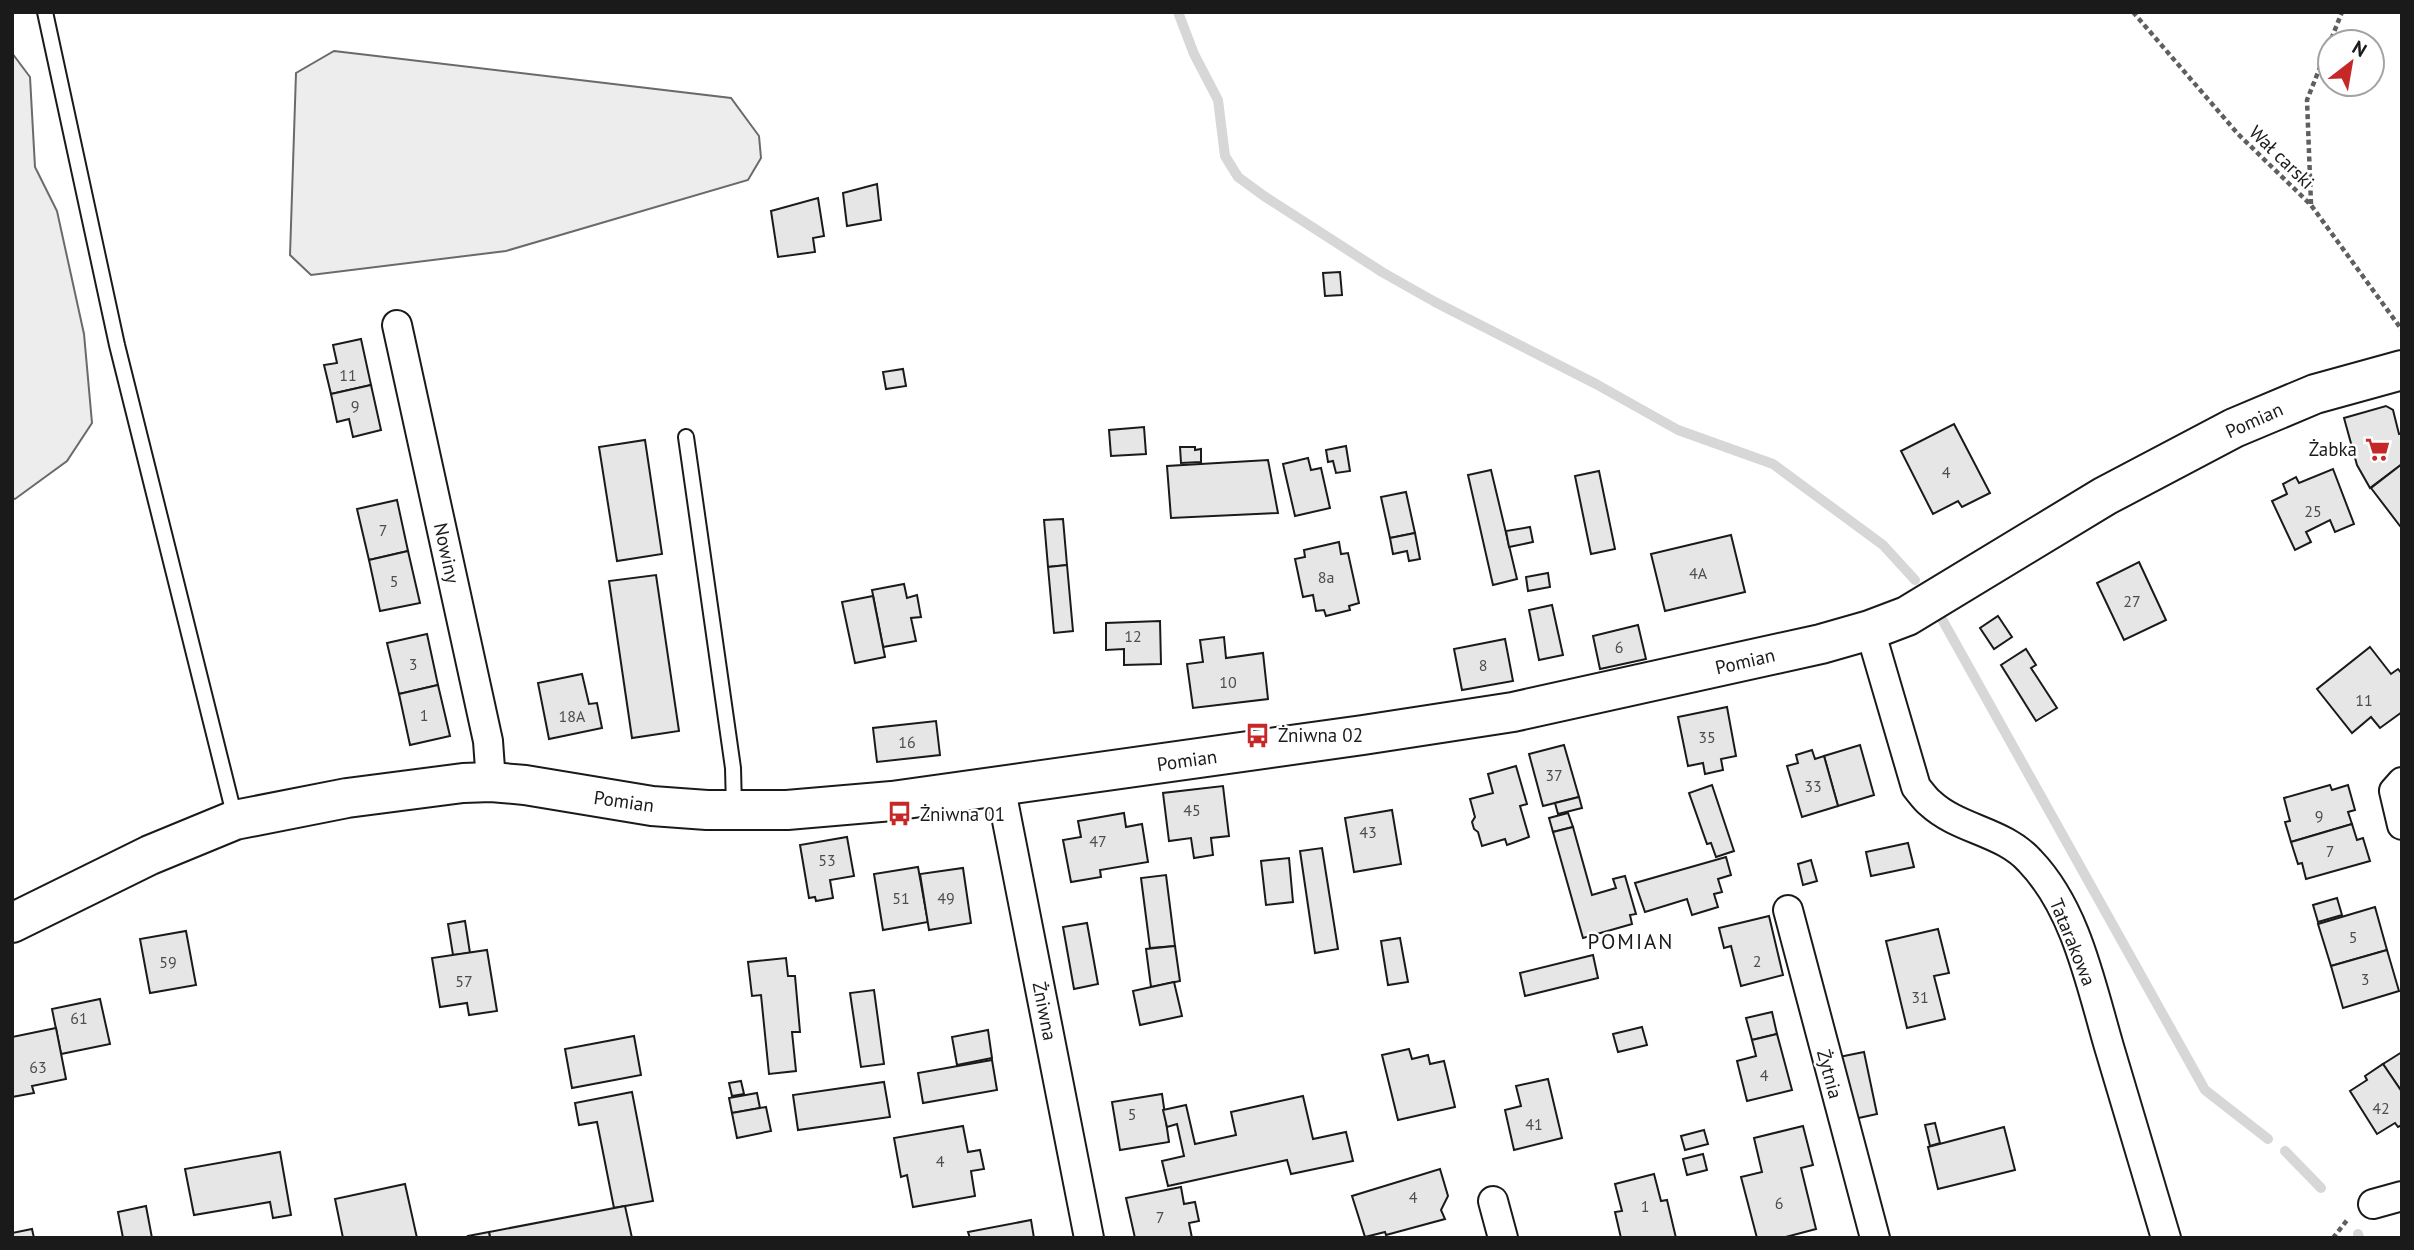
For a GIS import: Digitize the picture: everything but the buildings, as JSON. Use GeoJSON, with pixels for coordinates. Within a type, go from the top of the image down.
{"type":"FeatureCollection","features":[{"type":"Feature","properties":{"kind":"street","name":"Nowiny"},"geometry":{"type":"LineString","coordinates":[[397,325],[488,741],[491,782]]}},
{"type":"Feature","properties":{"kind":"street","name":"Pomian"},"geometry":{"type":"LineString","coordinates":[[12,923],[150,855],[235,820],[347,798],[491,782],[652,806],[734,811],[787,810],[892,801],[1376,734],[1513,712],[1821,644],[1907,616],[2105,496],[2234,428],[2315,394],[2402,370]]}},
{"type":"Feature","properties":{"kind":"street","name":"Tatarakowa"},"geometry":{"type":"LineString","coordinates":[[1870,630],[1916,787],[1931,805],[1958,821],[2008,841],[2048,883],[2064,913],[2083,959],[2166,1238]]}},
{"type":"Feature","properties":{"kind":"street"},"geometry":{"type":"LineString","coordinates":[[2402,782],[2394,791],[2402,825]]}},
{"type":"Feature","properties":{"kind":"street","name":"Żniwna"},"geometry":{"type":"LineString","coordinates":[[1000,785],[1089,1238]]}},
{"type":"Feature","properties":{"kind":"street","name":"Żytnia"},"geometry":{"type":"LineString","coordinates":[[1788,910],[1875,1238]]}},
{"type":"Feature","properties":{"kind":"street"},"geometry":{"type":"LineString","coordinates":[[2373,1204],[2402,1196]]}},
{"type":"Feature","properties":{"kind":"street"},"geometry":{"type":"LineString","coordinates":[[1493,1201],[1503,1238]]}},
{"type":"Feature","properties":{"kind":"lane"},"geometry":{"type":"LineString","coordinates":[[45,12],[117,345],[235,820]]}},
{"type":"Feature","properties":{"kind":"lane"},"geometry":{"type":"LineString","coordinates":[[686,438],[733,768],[734,811]]}},
{"type":"Feature","properties":{"kind":"path","name":"Wał carski"},"geometry":{"type":"LineString","coordinates":[[2133,12],[2238,134],[2311,205],[2402,330]]}},
{"type":"Feature","properties":{"kind":"path"},"geometry":{"type":"LineString","coordinates":[[2311,205],[2307,100],[2342,12]]}},
{"type":"Feature","properties":{"kind":"shaded area"},"geometry":{"type":"Polygon","coordinates":[[[334,51],[731,98],[759,136],[761,158],[748,180],[506,251],[311,275],[290,255],[296,73],[334,51]]]}},
{"type":"Feature","properties":{"kind":"shaded area"},"geometry":{"type":"Polygon","coordinates":[[[12,53],[30,77],[35,167],[57,211],[84,334],[92,423],[67,461],[15,499],[12,498],[12,53]]]}},
{"type":"Feature","properties":{"kind":"waterway"},"geometry":{"type":"LineString","coordinates":[[1178,12],[1194,54],[1218,100],[1225,156],[1238,177],[1382,272],[1435,302],[1596,384],[1678,430],[1773,464],[1883,545],[1915,580]]}},
{"type":"Feature","properties":{"kind":"waterway"},"geometry":{"type":"LineString","coordinates":[[1943,621],[2205,1090],[2268,1139]]}},
{"type":"Feature","properties":{"kind":"waterway"},"geometry":{"type":"LineString","coordinates":[[2285,1151],[2321,1188]]}},
{"type":"Feature","properties":{"kind":"waterway"},"geometry":{"type":"LineString","coordinates":[[2358,1234],[2359,1238]]}},
{"type":"Feature","properties":{"kind":"place","name":"Żabka"},"geometry":{"type":"Point","coordinates":[2377,449]}},
{"type":"Feature","properties":{"kind":"place","name":"Żniwna 02"},"geometry":{"type":"Point","coordinates":[1258,735]}},
{"type":"Feature","properties":{"kind":"place","name":"Żniwna 01"},"geometry":{"type":"Point","coordinates":[900,814]}},
{"type":"Feature","properties":{"kind":"district","name":"POMIAN"},"geometry":{"type":"Point","coordinates":[1631,942]}}]}
